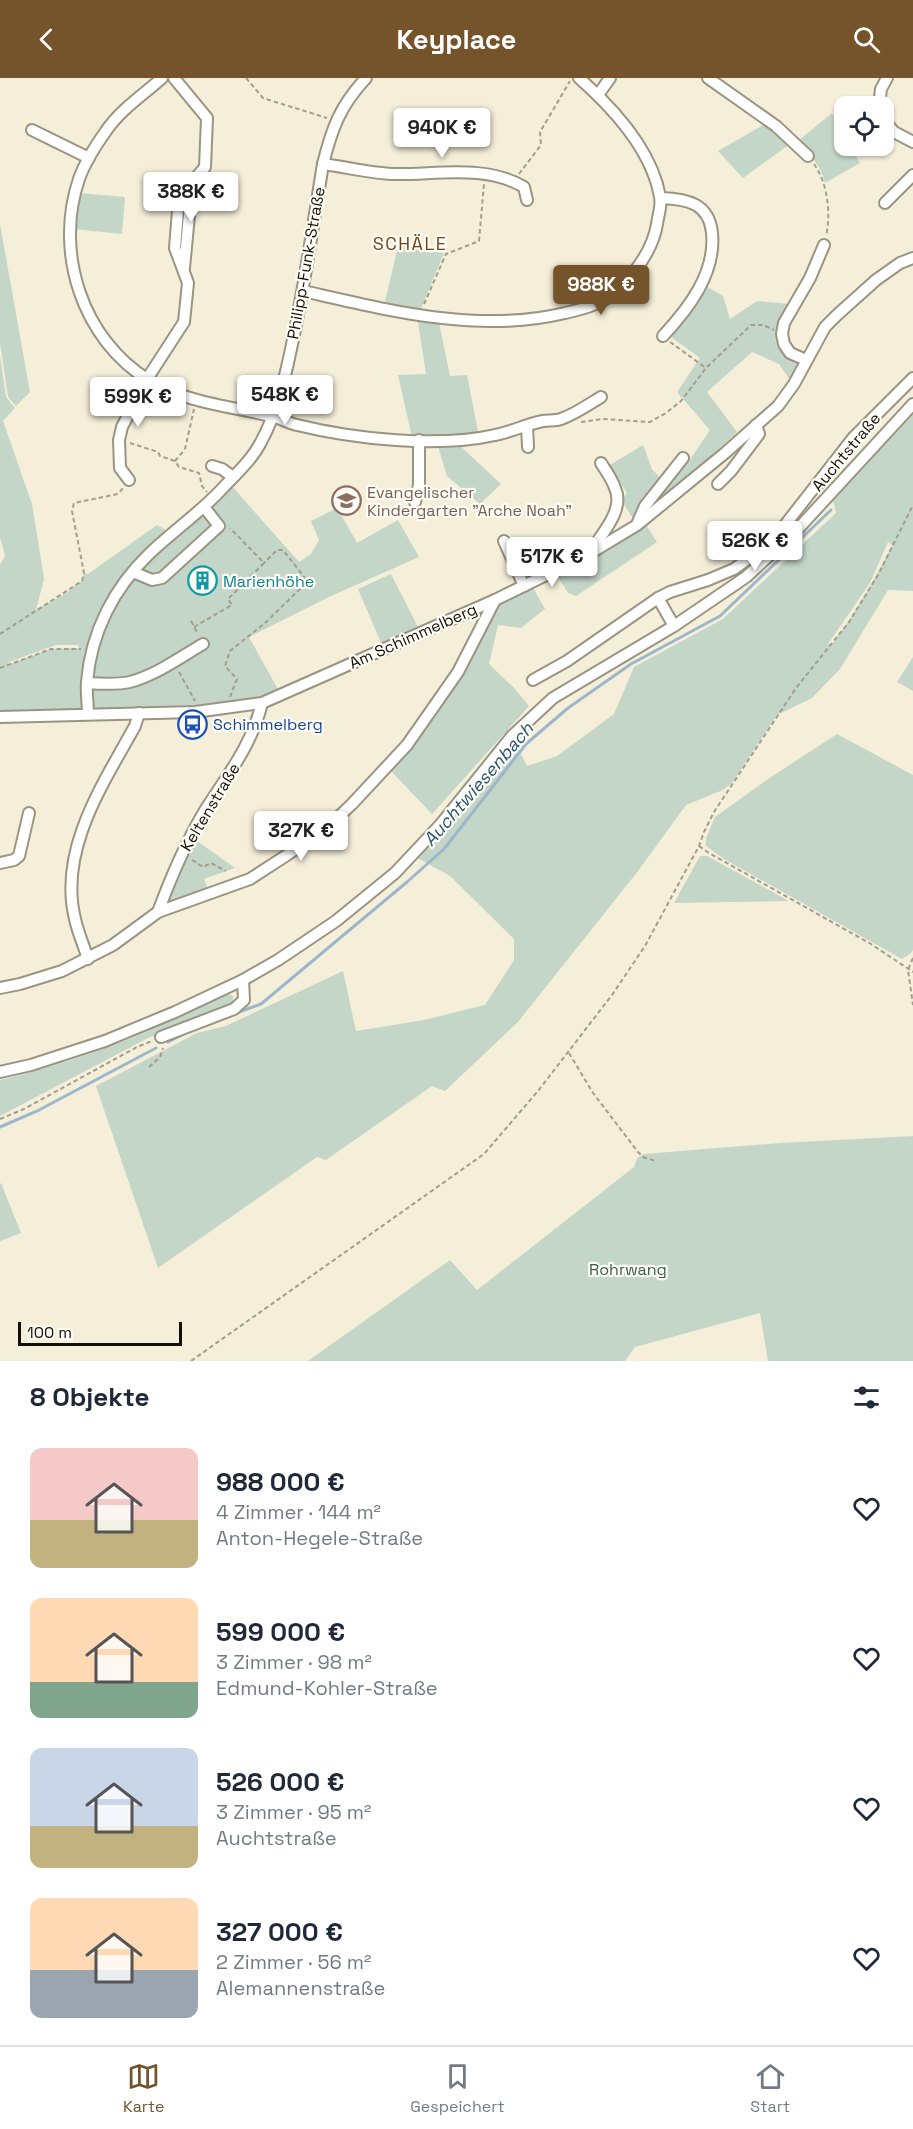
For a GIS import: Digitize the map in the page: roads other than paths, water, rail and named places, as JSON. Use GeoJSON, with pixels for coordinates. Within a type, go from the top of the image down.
{"type":"FeatureCollection","features":[{"type":"Feature","properties":{"kind":"street"},"geometry":{"type":"LineString","coordinates":[[162,78],[106,130],[79,178],[70,217],[69,248],[77,287],[95,326],[119,357],[147,379],[172,393],[195,401],[274,416],[296,424],[362,436],[419,440],[457,440],[494,435],[543,421],[558,420],[601,397]]}},
{"type":"Feature","properties":{"kind":"street"},"geometry":{"type":"LineString","coordinates":[[129,480],[120,468],[119,440],[122,427],[147,379],[184,322],[188,283],[175,248],[179,198],[205,167],[207,118],[174,78]]}},
{"type":"Feature","properties":{"kind":"street","name":"Philipp-Funk-Straße"},"geometry":{"type":"LineString","coordinates":[[88,714],[87,683],[93,649],[105,612],[124,582],[149,554],[204,507],[233,477],[260,444],[274,416],[281,396],[303,291],[323,164],[335,121],[366,78]]}},
{"type":"Feature","properties":{"kind":"street"},"geometry":{"type":"LineString","coordinates":[[303,291],[380,309],[477,320],[553,316],[580,310],[607,298],[628,279],[645,258],[655,235],[661,198],[654,176],[639,145],[622,121],[579,78]]}},
{"type":"Feature","properties":{"kind":"street"},"geometry":{"type":"LineString","coordinates":[[598,95],[610,78]]}},
{"type":"Feature","properties":{"kind":"street"},"geometry":{"type":"LineString","coordinates":[[708,78],[776,126],[808,156]]}},
{"type":"Feature","properties":{"kind":"street"},"geometry":{"type":"LineString","coordinates":[[880,96],[887,78]]}},
{"type":"Feature","properties":{"kind":"street"},"geometry":{"type":"LineString","coordinates":[[32,130],[89,158]]}},
{"type":"Feature","properties":{"kind":"street"},"geometry":{"type":"LineString","coordinates":[[894,132],[913,142]]}},
{"type":"Feature","properties":{"kind":"street"},"geometry":{"type":"LineString","coordinates":[[323,164],[392,174],[485,174],[514,181],[524,187],[527,200]]}},
{"type":"Feature","properties":{"kind":"street"},"geometry":{"type":"LineString","coordinates":[[885,203],[913,175]]}},
{"type":"Feature","properties":{"kind":"street"},"geometry":{"type":"LineString","coordinates":[[661,198],[680,199],[701,207],[711,222],[713,243],[710,266],[699,288],[663,336]]}},
{"type":"Feature","properties":{"kind":"street"},"geometry":{"type":"LineString","coordinates":[[806,360],[790,353],[784,344],[782,334],[784,323],[810,278],[824,245]]}},
{"type":"Feature","properties":{"kind":"street","name":"Am Schimmelberg"},"geometry":{"type":"LineString","coordinates":[[1,719],[200,711],[262,703],[495,600],[589,554],[637,525],[778,406],[794,384],[825,327],[876,280],[900,263],[913,258]]}},
{"type":"Feature","properties":{"kind":"street","name":"Auchtstraße"},"geometry":{"type":"LineString","coordinates":[[533,680],[567,661],[658,598],[734,570],[746,561],[785,525],[853,438],[913,378]]}},
{"type":"Feature","properties":{"kind":"street"},"geometry":{"type":"LineString","coordinates":[[0,1072],[31,1065],[105,1041],[175,1012],[243,980],[278,960],[336,921],[395,873],[441,824],[512,736],[553,698],[674,626],[746,578],[797,530],[913,404]]}},
{"type":"Feature","properties":{"kind":"street"},"geometry":{"type":"LineString","coordinates":[[718,484],[731,471],[759,434],[756,425]]}},
{"type":"Feature","properties":{"kind":"street"},"geometry":{"type":"LineString","coordinates":[[527,426],[528,447]]}},
{"type":"Feature","properties":{"kind":"street"},"geometry":{"type":"LineString","coordinates":[[415,502],[419,485],[419,440]]}},
{"type":"Feature","properties":{"kind":"street"},"geometry":{"type":"LineString","coordinates":[[637,525],[645,506],[683,458]]}},
{"type":"Feature","properties":{"kind":"street"},"geometry":{"type":"LineString","coordinates":[[589,554],[614,516],[617,506],[618,496],[615,487],[601,463]]}},
{"type":"Feature","properties":{"kind":"street"},"geometry":{"type":"LineString","coordinates":[[212,466],[222,469],[233,477]]}},
{"type":"Feature","properties":{"kind":"street"},"geometry":{"type":"LineString","coordinates":[[133,572],[152,580],[162,578],[219,526],[204,507]]}},
{"type":"Feature","properties":{"kind":"street"},"geometry":{"type":"LineString","coordinates":[[504,541],[524,586]]}},
{"type":"Feature","properties":{"kind":"street"},"geometry":{"type":"LineString","coordinates":[[658,598],[674,626]]}},
{"type":"Feature","properties":{"kind":"street"},"geometry":{"type":"LineString","coordinates":[[0,988],[62,971],[88,959],[113,945],[158,912],[250,879],[314,836],[352,804],[407,745],[458,672],[495,600]]}},
{"type":"Feature","properties":{"kind":"street"},"geometry":{"type":"LineString","coordinates":[[87,683],[130,682],[203,644]]}},
{"type":"Feature","properties":{"kind":"street","name":"Keltenstraße"},"geometry":{"type":"LineString","coordinates":[[158,912],[182,854],[205,811],[237,764],[256,727],[262,703]]}},
{"type":"Feature","properties":{"kind":"street"},"geometry":{"type":"LineString","coordinates":[[88,959],[75,918],[73,889],[80,835],[94,798],[135,726],[139,714]]}},
{"type":"Feature","properties":{"kind":"street"},"geometry":{"type":"LineString","coordinates":[[0,863],[14,860],[19,855],[29,813]]}},
{"type":"Feature","properties":{"kind":"street"},"geometry":{"type":"LineString","coordinates":[[162,1037],[234,1009],[244,1000],[243,980]]}},
{"type":"Feature","properties":{"kind":"waterway","name":"Auchtwiesenbach"},"geometry":{"type":"LineString","coordinates":[[822,488],[859,440],[874,425]]}},
{"type":"Feature","properties":{"kind":"waterway","name":"Auchtwiesenbach"},"geometry":{"type":"LineString","coordinates":[[236,1013],[261,1004],[444,849],[526,744],[568,708],[631,664],[720,616],[831,510]]}},
{"type":"Feature","properties":{"kind":"waterway","name":"Auchtwiesenbach"},"geometry":{"type":"LineString","coordinates":[[168,1042],[188,1032]]}},
{"type":"Feature","properties":{"kind":"waterway","name":"Auchtwiesenbach"},"geometry":{"type":"LineString","coordinates":[[0,1127],[39,1110],[156,1048]]}},
{"type":"Feature","properties":{"kind":"place","name":"Evangelischer Kindergarten \"Arche Noah\""},"geometry":{"type":"Point","coordinates":[346,501]}},
{"type":"Feature","properties":{"kind":"place","name":"Marienhöhe"},"geometry":{"type":"Point","coordinates":[202,581]}},
{"type":"Feature","properties":{"kind":"place","name":"Schimmelberg"},"geometry":{"type":"Point","coordinates":[192,724]}},
{"type":"Feature","properties":{"kind":"district","name":"SCHÄLE"},"geometry":{"type":"Point","coordinates":[410,243]}},
{"type":"Feature","properties":{"kind":"park label","name":"Rohrwang"},"geometry":{"type":"Point","coordinates":[628,1269]}}]}
